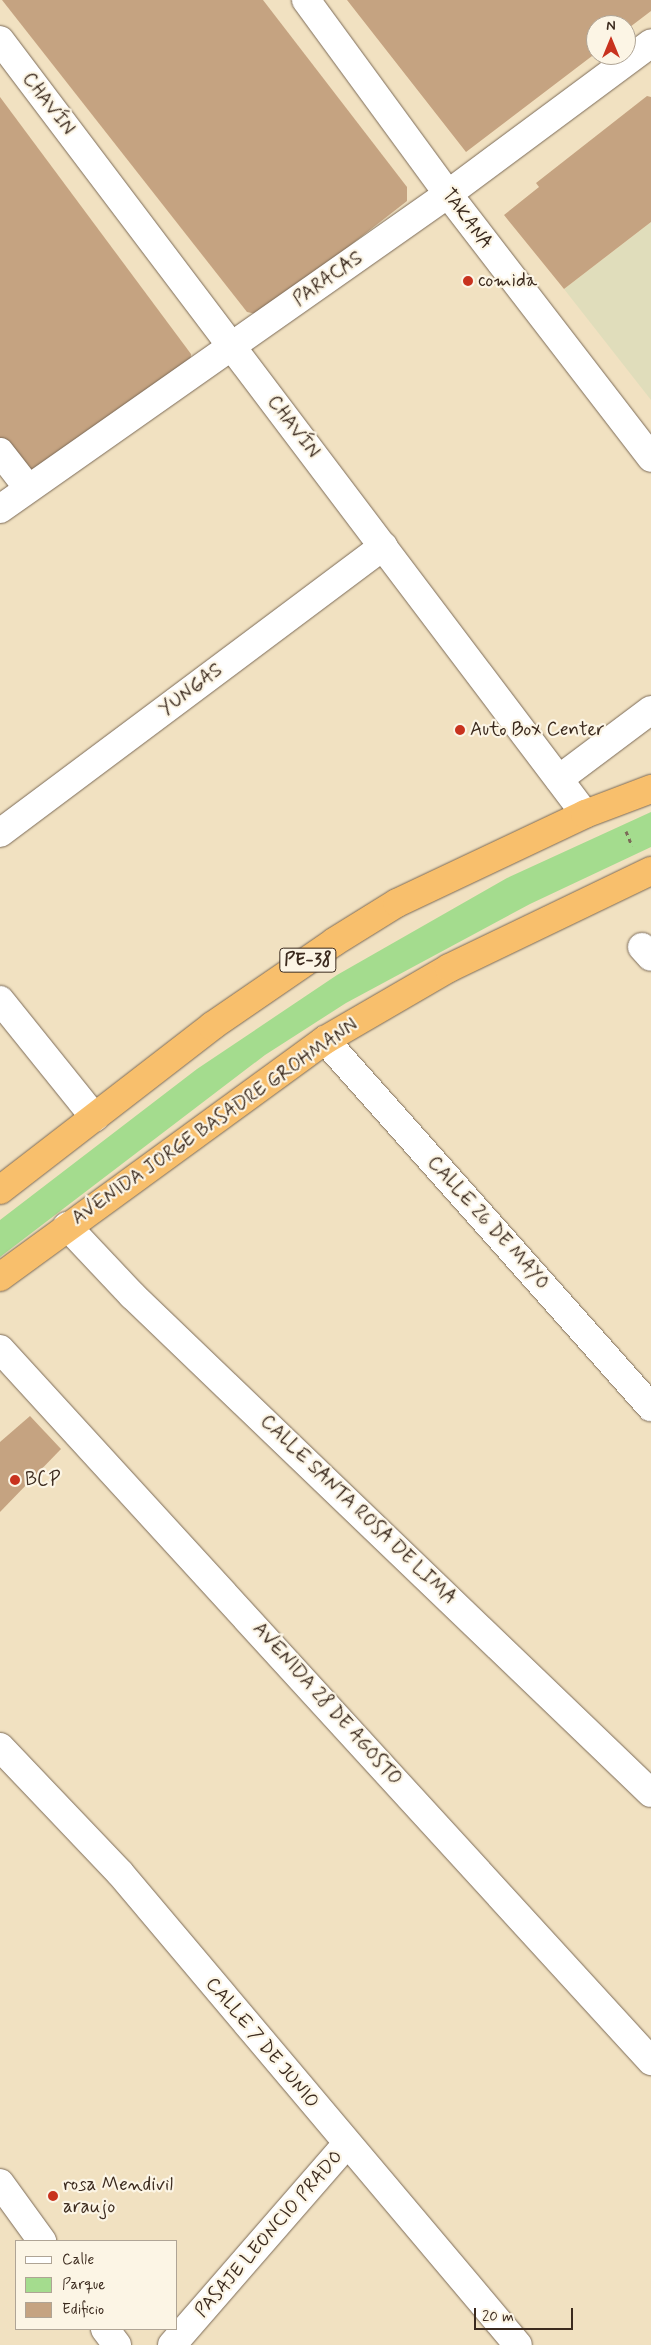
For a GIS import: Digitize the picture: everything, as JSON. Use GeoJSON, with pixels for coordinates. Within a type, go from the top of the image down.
{"type":"FeatureCollection","features":[{"type":"Feature","properties":{"kind":"highway","name":"PE-38"},"geometry":{"type":"LineString","coordinates":[[0,1190],[212,1026],[334,942],[397,903],[585,814],[651,789]]}},
{"type":"Feature","properties":{"kind":"highway","name":"AVENIDA JORGE BASADRE GROHMANN"},"geometry":{"type":"LineString","coordinates":[[0,1277],[66,1226],[325,1040],[449,968],[647,873]]}},
{"type":"Feature","properties":{"kind":"street","name":"TAKANA"},"geometry":{"type":"LineString","coordinates":[[306,0],[448,194],[651,458]]}},
{"type":"Feature","properties":{"kind":"street","name":"CHAVÍN"},"geometry":{"type":"LineString","coordinates":[[0,40],[585,814]]}},
{"type":"Feature","properties":{"kind":"street","name":"PARACAS"},"geometry":{"type":"LineString","coordinates":[[0,509],[448,194],[651,43]]}},
{"type":"Feature","properties":{"kind":"street"},"geometry":{"type":"LineString","coordinates":[[0,452],[28,488]]}},
{"type":"Feature","properties":{"kind":"street","name":"YUNGAS"},"geometry":{"type":"LineString","coordinates":[[0,833],[383,546]]}},
{"type":"Feature","properties":{"kind":"street"},"geometry":{"type":"LineString","coordinates":[[559,779],[651,710]]}},
{"type":"Feature","properties":{"kind":"street"},"geometry":{"type":"LineString","coordinates":[[0,1000],[95,1118]]}},
{"type":"Feature","properties":{"kind":"street","name":"CALLE 26 DE MAYO"},"geometry":{"type":"LineString","coordinates":[[325,1040],[651,1407]]}},
{"type":"Feature","properties":{"kind":"street","name":"CALLE SANTA ROSA DE LIMA"},"geometry":{"type":"LineString","coordinates":[[66,1226],[132,1295],[651,1793]]}},
{"type":"Feature","properties":{"kind":"street","name":"AVENIDA 28 DE AGOSTO"},"geometry":{"type":"LineString","coordinates":[[0,1349],[651,2061]]}},
{"type":"Feature","properties":{"kind":"street","name":"CALLE 7 DE JUNIO"},"geometry":{"type":"LineString","coordinates":[[0,1746],[120,1873],[346,2145],[518,2345]]}},
{"type":"Feature","properties":{"kind":"street","name":"PASAJE LEONCIO PRADO"},"geometry":{"type":"LineString","coordinates":[[172,2345],[346,2145]]}},
{"type":"Feature","properties":{"kind":"street"},"geometry":{"type":"LineString","coordinates":[[0,2183],[41,2240]]}},
{"type":"Feature","properties":{"kind":"street"},"geometry":{"type":"LineString","coordinates":[[106,2330],[117,2345]]}},
{"type":"Feature","properties":{"kind":"path"},"geometry":{"type":"LineString","coordinates":[[616,802],[647,873]]}},
{"type":"Feature","properties":{"kind":"shaded area"},"geometry":{"type":"Polygon","coordinates":[[[651,222],[651,400],[564,289],[651,222]]]}},
{"type":"Feature","properties":{"kind":"green space"},"geometry":{"type":"Polygon","coordinates":[[[651,812],[651,847],[530,904],[346,1003],[265,1055],[0,1257],[0,1220],[197,1069],[337,975],[507,878],[651,812]]]}},
{"type":"Feature","properties":{"kind":"building"},"geometry":{"type":"Polygon","coordinates":[[[2,0],[263,0],[407,187],[407,201],[261,315],[247,312],[2,0]]]}},
{"type":"Feature","properties":{"kind":"building"},"geometry":{"type":"Polygon","coordinates":[[[347,0],[651,0],[651,11],[636,22],[636,15],[586,15],[586,61],[466,152],[347,0]]]}},
{"type":"Feature","properties":{"kind":"building"},"geometry":{"type":"Polygon","coordinates":[[[647,96],[651,97],[651,222],[564,289],[504,215],[539,187],[536,183],[647,96]]]}},
{"type":"Feature","properties":{"kind":"building"},"geometry":{"type":"Polygon","coordinates":[[[0,97],[191,354],[190,365],[38,477],[0,440],[0,97]]]}},
{"type":"Feature","properties":{"kind":"building","name":"BCP"},"geometry":{"type":"Polygon","coordinates":[[[30,1416],[61,1449],[0,1512],[0,1442],[30,1416]]]}},
{"type":"Feature","properties":{"kind":"place","name":"comida"},"geometry":{"type":"Point","coordinates":[468,281]}},
{"type":"Feature","properties":{"kind":"place","name":"Auto Box Center"},"geometry":{"type":"Point","coordinates":[460,730]}},
{"type":"Feature","properties":{"kind":"place","name":"BCP"},"geometry":{"type":"Point","coordinates":[15,1480]}},
{"type":"Feature","properties":{"kind":"place","name":"rosa Mendivil araujo"},"geometry":{"type":"Point","coordinates":[53,2196]}}]}
